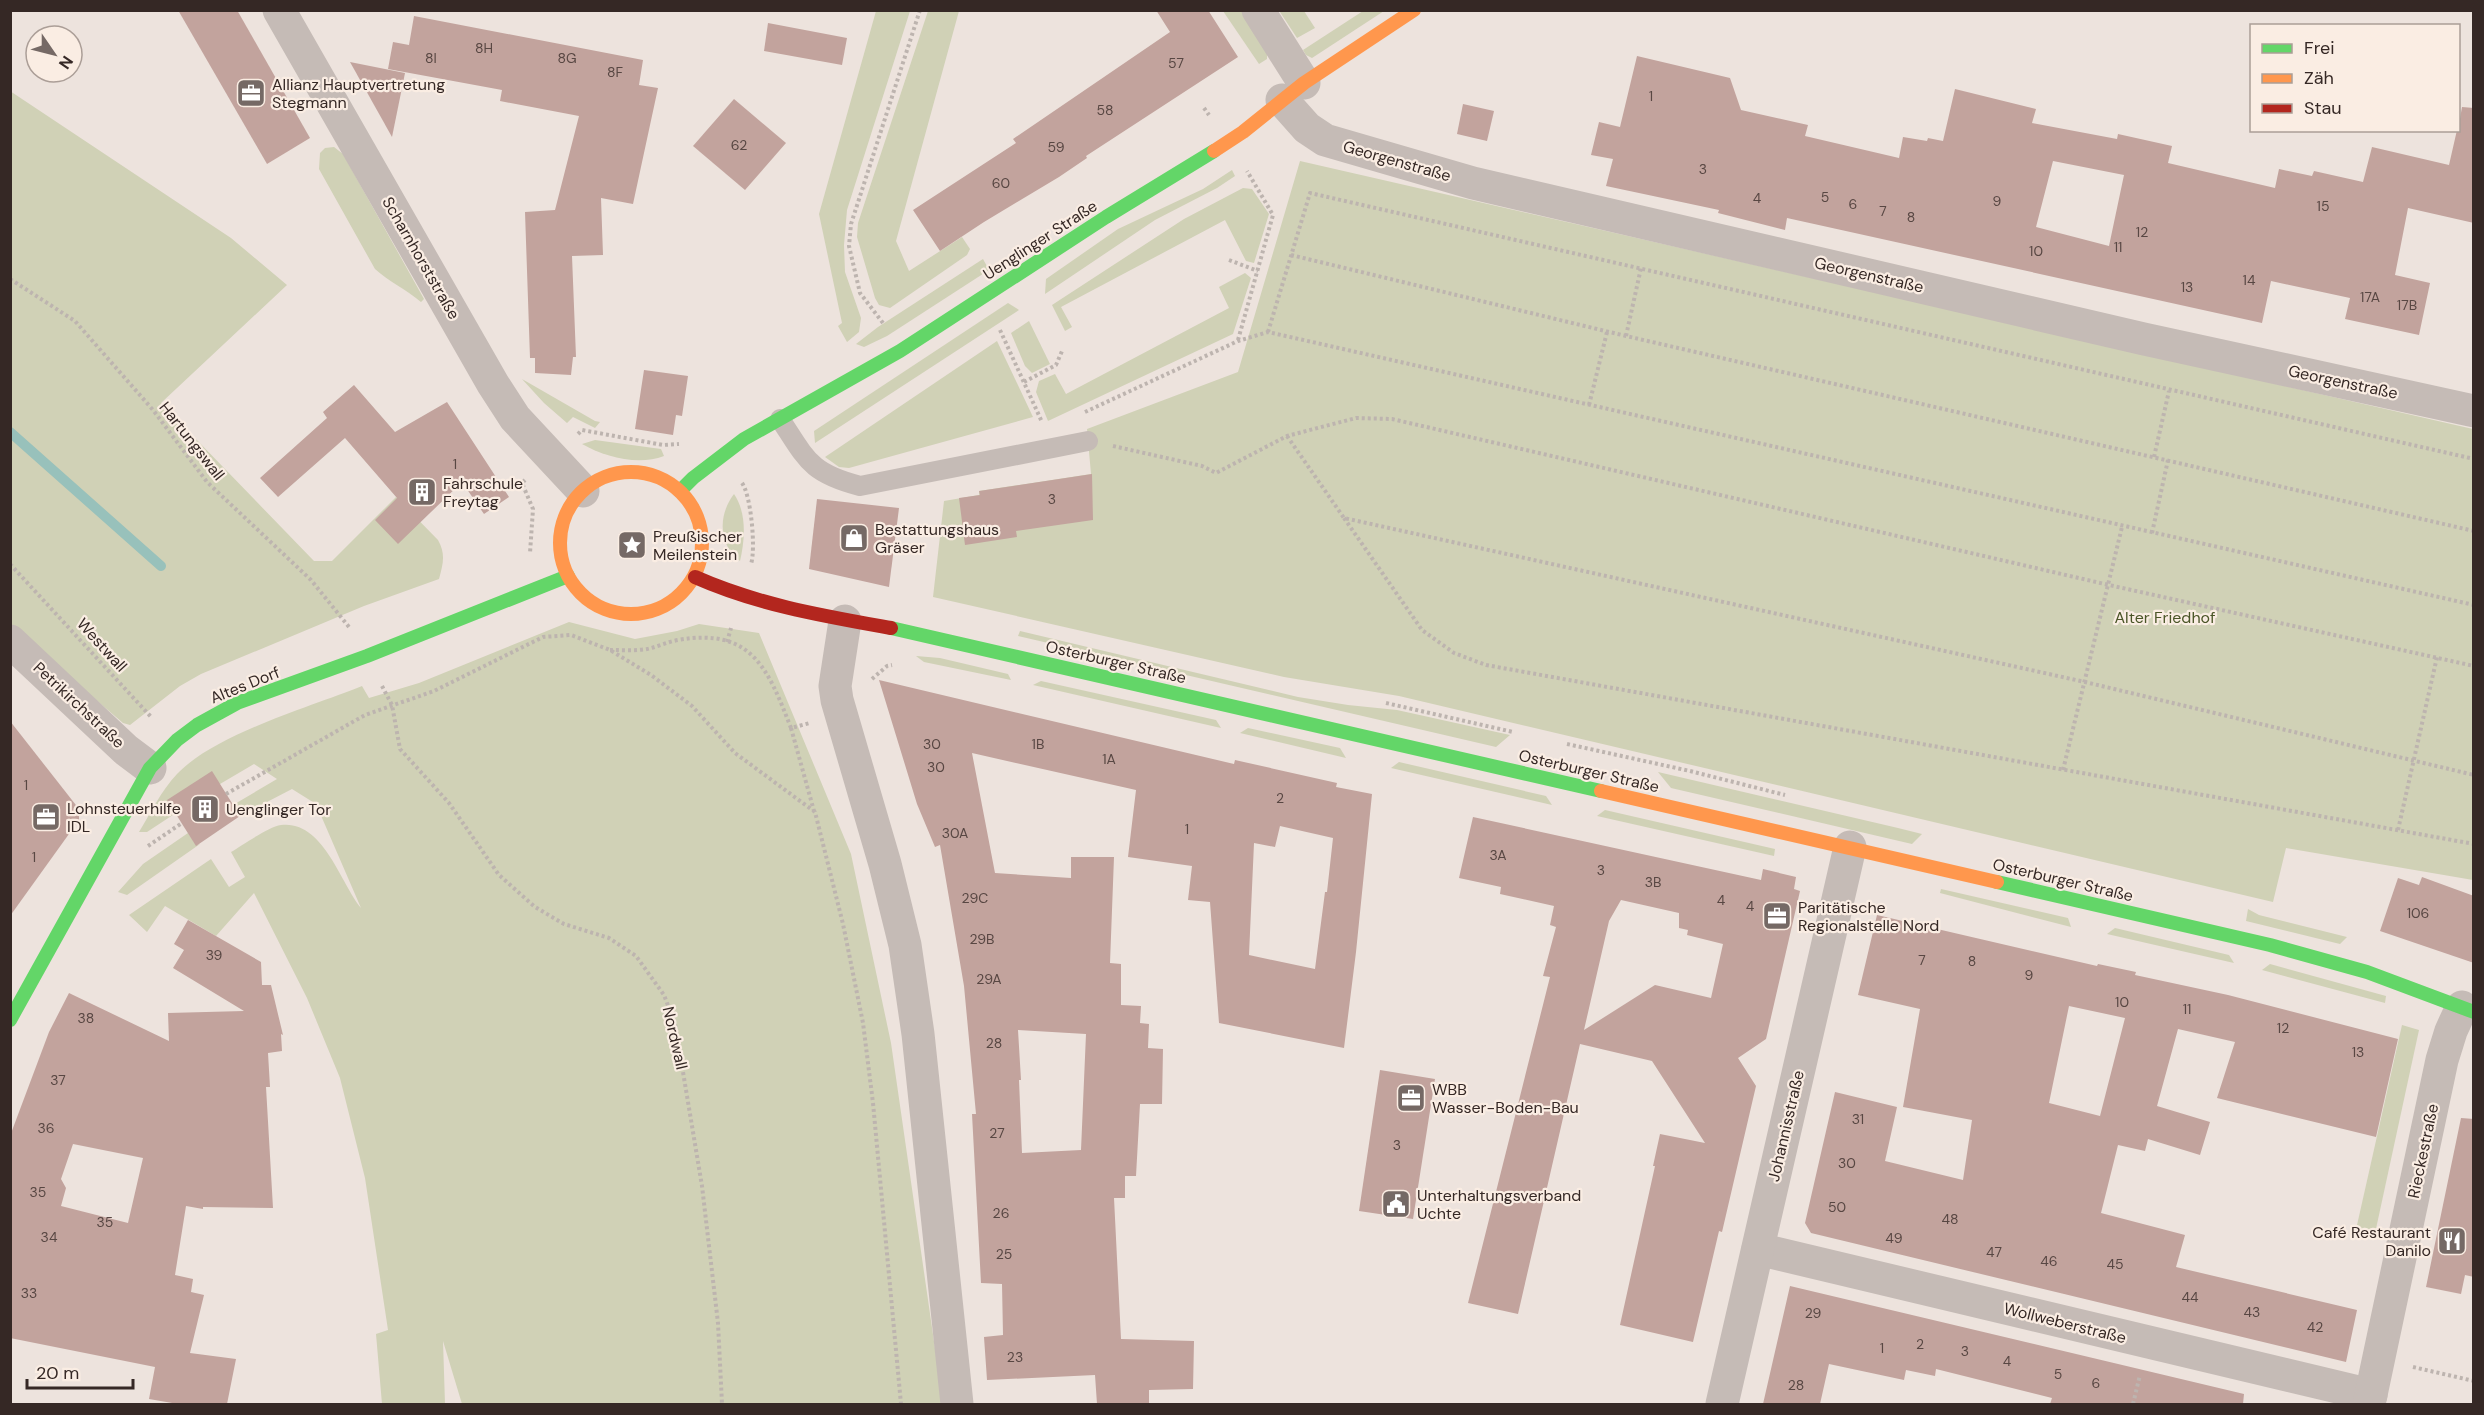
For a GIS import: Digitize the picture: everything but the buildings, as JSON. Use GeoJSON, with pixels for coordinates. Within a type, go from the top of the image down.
{"type":"FeatureCollection","features":[{"type":"Feature","properties":{"kind":"main road","name":"Uenglinger Straße"},"geometry":{"type":"LineString","coordinates":[[680,491],[737,444],[900,351],[1106,216],[1227,142],[1293,92],[1414,10]]}},
{"type":"Feature","properties":{"kind":"main road"},"geometry":{"type":"LineString","coordinates":[[622,473],[642,473],[663,479],[680,491],[694,509],[702,531],[702,555],[695,577],[681,595],[663,608],[642,614],[619,614],[598,607],[580,593],[568,576],[561,558],[560,539],[571,504],[583,491],[601,479],[622,473]]}},
{"type":"Feature","properties":{"kind":"main road","name":"Altes Dorf"},"geometry":{"type":"LineString","coordinates":[[10,1020],[74,901],[150,768],[177,740],[237,703],[367,656],[568,576]]}},
{"type":"Feature","properties":{"kind":"main road","name":"Osterburger Straße"},"geometry":{"type":"LineString","coordinates":[[695,577],[752,600],[791,611],[999,652],[1850,847],[2328,960],[2405,984],[2468,1009]]}},
{"type":"Feature","properties":{"kind":"street","name":"Scharnhorststraße"},"geometry":{"type":"LineString","coordinates":[[279,10],[493,384],[515,418],[583,491]]}},
{"type":"Feature","properties":{"kind":"street","name":"Georgenstraße"},"geometry":{"type":"LineString","coordinates":[[1258,10],[1307,128],[1325,140],[1473,183],[2144,339],[2474,411]]}},
{"type":"Feature","properties":{"kind":"street"},"geometry":{"type":"LineString","coordinates":[[845,621],[835,686],[840,715],[885,864],[905,945],[918,1034],[957,1404]]}},
{"type":"Feature","properties":{"kind":"street","name":"Petrikirchstraße"},"geometry":{"type":"LineString","coordinates":[[10,641],[126,750],[150,768]]}},
{"type":"Feature","properties":{"kind":"street","name":"Johannisstraße"},"geometry":{"type":"LineString","coordinates":[[1722,1404],[1850,847]]}},
{"type":"Feature","properties":{"kind":"street","name":"Rieckestraße"},"geometry":{"type":"LineString","coordinates":[[2370,1400],[2442,1060],[2451,1031],[2468,1009]]}},
{"type":"Feature","properties":{"kind":"street","name":"Wollweberstraße"},"geometry":{"type":"LineString","coordinates":[[1758,1249],[2370,1400]]}},
{"type":"Feature","properties":{"kind":"lane"},"geometry":{"type":"LineString","coordinates":[[780,419],[805,458],[814,467],[835,479],[860,486],[1088,441]]}},
{"type":"Feature","properties":{"kind":"path"},"geometry":{"type":"LineString","coordinates":[[860,293],[849,246],[851,224],[920,10]]}},
{"type":"Feature","properties":{"kind":"path"},"geometry":{"type":"LineString","coordinates":[[1204,108],[1273,215],[1238,341]]}},
{"type":"Feature","properties":{"kind":"path"},"geometry":{"type":"LineString","coordinates":[[1268,332],[1310,193],[2474,459]]}},
{"type":"Feature","properties":{"kind":"path"},"geometry":{"type":"LineString","coordinates":[[1291,255],[1607,332],[2474,531]]}},
{"type":"Feature","properties":{"kind":"path"},"geometry":{"type":"LineString","coordinates":[[1229,261],[1258,271]]}},
{"type":"Feature","properties":{"kind":"path"},"geometry":{"type":"LineString","coordinates":[[1626,336],[1641,268]]}},
{"type":"Feature","properties":{"kind":"path","name":"Hartungswall"},"geometry":{"type":"LineString","coordinates":[[10,279],[75,321],[153,410],[207,482],[311,580],[350,628],[367,656]]}},
{"type":"Feature","properties":{"kind":"path"},"geometry":{"type":"LineString","coordinates":[[1000,330],[1039,412]]}},
{"type":"Feature","properties":{"kind":"path"},"geometry":{"type":"LineString","coordinates":[[1077,416],[1238,341],[1268,332],[2474,605]]}},
{"type":"Feature","properties":{"kind":"path"},"geometry":{"type":"LineString","coordinates":[[1589,405],[1607,332]]}},
{"type":"Feature","properties":{"kind":"path"},"geometry":{"type":"LineString","coordinates":[[1024,382],[1056,365],[1062,351]]}},
{"type":"Feature","properties":{"kind":"path"},"geometry":{"type":"LineString","coordinates":[[2154,457],[2169,391]]}},
{"type":"Feature","properties":{"kind":"path"},"geometry":{"type":"LineString","coordinates":[[1088,441],[1202,466],[1216,473],[1287,436],[1356,418],[1392,419],[2109,585],[2474,666]]}},
{"type":"Feature","properties":{"kind":"path"},"geometry":{"type":"LineString","coordinates":[[1287,436],[1422,630],[1454,653],[1486,665],[2474,844]]}},
{"type":"Feature","properties":{"kind":"path"},"geometry":{"type":"LineString","coordinates":[[2152,533],[2168,460]]}},
{"type":"Feature","properties":{"kind":"path"},"geometry":{"type":"LineString","coordinates":[[1344,518],[2085,682],[2474,775]]}},
{"type":"Feature","properties":{"kind":"path"},"geometry":{"type":"LineString","coordinates":[[2063,770],[2122,527]]}},
{"type":"Feature","properties":{"kind":"path","name":"Westwall"},"geometry":{"type":"LineString","coordinates":[[10,564],[156,722],[177,740]]}},
{"type":"Feature","properties":{"kind":"path"},"geometry":{"type":"LineString","coordinates":[[226,794],[365,715],[434,691],[543,637],[571,635],[610,650],[651,675],[692,706],[735,753],[815,812]]}},
{"type":"Feature","properties":{"kind":"path"},"geometry":{"type":"LineString","coordinates":[[610,650],[645,649],[677,640],[712,637],[743,647],[773,682],[792,728],[843,924],[863,1023],[873,1103],[901,1404]]}},
{"type":"Feature","properties":{"kind":"path","name":"Nordwall"},"geometry":{"type":"LineString","coordinates":[[367,656],[392,705],[400,749],[449,803],[500,875],[535,908],[564,924],[609,938],[636,956],[664,995],[675,1024],[702,1186],[718,1323],[722,1404]]}},
{"type":"Feature","properties":{"kind":"path"},"geometry":{"type":"LineString","coordinates":[[2398,830],[2437,657]]}},
{"type":"Feature","properties":{"kind":"path"},"geometry":{"type":"LineString","coordinates":[[792,728],[865,711],[863,699],[873,677],[887,666],[897,663]]}},
{"type":"Feature","properties":{"kind":"path"},"geometry":{"type":"LineString","coordinates":[[2379,1359],[2474,1381]]}},
{"type":"Feature","properties":{"kind":"green space"},"geometry":{"type":"Polygon","coordinates":[[[876,11],[910,11],[847,210],[844,245],[845,272],[861,318],[859,332],[847,342],[838,326],[842,323],[819,214],[876,11]]]}},
{"type":"Feature","properties":{"kind":"green space"},"geometry":{"type":"Polygon","coordinates":[[[928,11],[959,11],[896,241],[909,271],[962,237],[970,249],[967,255],[890,308],[879,305],[875,298],[857,237],[858,223],[928,11]]]}},
{"type":"Feature","properties":{"kind":"green space"},"geometry":{"type":"Polygon","coordinates":[[[1223,11],[1242,11],[1267,51],[1267,59],[1259,64],[1223,11]]]}},
{"type":"Feature","properties":{"kind":"green space"},"geometry":{"type":"Polygon","coordinates":[[[1304,11],[1315,28],[1297,38],[1280,12],[1304,11]]]}},
{"type":"Feature","properties":{"kind":"green space"},"geometry":{"type":"Polygon","coordinates":[[[1363,11],[1384,11],[1312,58],[1306,55],[1303,50],[1363,11]]]}},
{"type":"Feature","properties":{"kind":"green space"},"geometry":{"type":"Polygon","coordinates":[[[10,91],[231,238],[287,285],[161,403],[314,561],[332,561],[396,497],[441,545],[443,564],[439,579],[364,606],[201,674],[180,686],[130,725],[123,723],[11,627],[10,91]]]}},
{"type":"Feature","properties":{"kind":"green space"},"geometry":{"type":"Polygon","coordinates":[[[334,147],[343,154],[424,299],[421,302],[375,269],[319,169],[320,153],[325,148],[334,147]]]}},
{"type":"Feature","properties":{"kind":"green space","name":"Alter Friedhof"},"geometry":{"type":"Polygon","coordinates":[[[1300,161],[2473,429],[2473,880],[2286,848],[2273,902],[1399,696],[1284,677],[933,597],[944,501],[979,495],[979,491],[1091,474],[1087,429],[1238,372],[1300,161]]]}},
{"type":"Feature","properties":{"kind":"green space"},"geometry":{"type":"Polygon","coordinates":[[[1232,170],[1235,176],[1217,188],[1155,220],[1045,294],[1046,279],[1118,229],[1203,189],[1232,170]]]}},
{"type":"Feature","properties":{"kind":"green space"},"geometry":{"type":"Polygon","coordinates":[[[1243,188],[1252,189],[1269,214],[1254,263],[1246,261],[1225,220],[1061,307],[1072,327],[1065,331],[1052,305],[1184,219],[1243,188]]]}},
{"type":"Feature","properties":{"kind":"green space"},"geometry":{"type":"Polygon","coordinates":[[[983,259],[989,270],[887,336],[864,347],[856,344],[878,327],[983,259]]]}},
{"type":"Feature","properties":{"kind":"green space"},"geometry":{"type":"Polygon","coordinates":[[[1245,273],[1251,278],[1233,334],[1048,421],[1036,392],[1039,381],[1055,374],[1066,394],[1229,308],[1219,287],[1245,273]]]}},
{"type":"Feature","properties":{"kind":"green space"},"geometry":{"type":"Polygon","coordinates":[[[1008,303],[1019,310],[815,443],[814,431],[1008,303]]]}},
{"type":"Feature","properties":{"kind":"green space"},"geometry":{"type":"Polygon","coordinates":[[[1029,321],[1050,364],[1032,373],[1025,366],[1011,333],[1029,321]]]}},
{"type":"Feature","properties":{"kind":"green space"},"geometry":{"type":"Polygon","coordinates":[[[997,341],[1033,417],[849,468],[839,467],[825,457],[997,341]]]}},
{"type":"Feature","properties":{"kind":"green space"},"geometry":{"type":"Polygon","coordinates":[[[522,379],[600,422],[595,428],[573,417],[567,423],[522,379]]]}},
{"type":"Feature","properties":{"kind":"green space"},"geometry":{"type":"Polygon","coordinates":[[[595,440],[661,449],[664,456],[643,460],[622,459],[582,444],[595,440]]]}},
{"type":"Feature","properties":{"kind":"green space"},"geometry":{"type":"Polygon","coordinates":[[[734,494],[741,510],[744,527],[740,561],[728,546],[723,529],[725,511],[734,494]]]}},
{"type":"Feature","properties":{"kind":"green space"},"geometry":{"type":"Polygon","coordinates":[[[569,622],[635,639],[699,624],[759,633],[851,854],[891,1043],[943,1404],[462,1404],[443,1341],[445,1404],[382,1404],[376,1334],[388,1330],[365,1178],[340,1078],[307,998],[254,893],[216,936],[165,906],[147,932],[129,915],[211,859],[229,887],[245,877],[231,852],[281,825],[296,826],[308,832],[319,842],[361,908],[316,804],[292,789],[240,816],[233,805],[277,779],[254,764],[147,832],[139,832],[161,795],[177,774],[215,746],[239,734],[362,686],[369,698],[419,683],[569,622]]]}},
{"type":"Feature","properties":{"kind":"green space"},"geometry":{"type":"Polygon","coordinates":[[[1020,631],[1298,697],[1397,710],[1510,735],[1496,747],[1018,636],[1020,631]]]}},
{"type":"Feature","properties":{"kind":"green space"},"geometry":{"type":"Polygon","coordinates":[[[916,656],[940,658],[1008,674],[1011,680],[924,662],[916,656]]]}},
{"type":"Feature","properties":{"kind":"green space"},"geometry":{"type":"Polygon","coordinates":[[[1041,681],[1216,720],[1221,728],[1033,685],[1041,681]]]}},
{"type":"Feature","properties":{"kind":"green space"},"geometry":{"type":"Polygon","coordinates":[[[1248,728],[1340,748],[1346,758],[1240,733],[1248,728]]]}},
{"type":"Feature","properties":{"kind":"green space"},"geometry":{"type":"Polygon","coordinates":[[[1399,762],[1546,796],[1552,805],[1391,768],[1399,762]]]}},
{"type":"Feature","properties":{"kind":"green space"},"geometry":{"type":"Polygon","coordinates":[[[1658,772],[1922,834],[1912,844],[1671,788],[1658,772]]]}},
{"type":"Feature","properties":{"kind":"green space"},"geometry":{"type":"Polygon","coordinates":[[[1605,810],[1775,849],[1774,856],[1597,816],[1605,810]]]}},
{"type":"Feature","properties":{"kind":"green space"},"geometry":{"type":"Polygon","coordinates":[[[188,833],[196,845],[200,844],[127,895],[118,892],[143,864],[188,833]]]}},
{"type":"Feature","properties":{"kind":"green space"},"geometry":{"type":"Polygon","coordinates":[[[1941,889],[2068,918],[2071,927],[1940,893],[1941,889]]]}},
{"type":"Feature","properties":{"kind":"green space"},"geometry":{"type":"Polygon","coordinates":[[[2248,909],[2259,915],[2347,937],[2340,944],[2246,921],[2248,909]]]}},
{"type":"Feature","properties":{"kind":"green space"},"geometry":{"type":"Polygon","coordinates":[[[2115,928],[2229,955],[2234,963],[2107,934],[2115,928]]]}},
{"type":"Feature","properties":{"kind":"green space"},"geometry":{"type":"Polygon","coordinates":[[[2270,964],[2386,996],[2385,1003],[2262,970],[2270,964]]]}},
{"type":"Feature","properties":{"kind":"green space"},"geometry":{"type":"Polygon","coordinates":[[[2402,1025],[2419,1030],[2374,1238],[2355,1234],[2402,1025]]]}},
{"type":"Feature","properties":{"kind":"waterway"},"geometry":{"type":"LineString","coordinates":[[10,432],[161,566]]}},
{"type":"Feature","properties":{"kind":"traffic: fast"},"geometry":{"type":"LineString","coordinates":[[680,491],[693,478],[744,439],[900,351],[1106,217],[1214,151]]}},
{"type":"Feature","properties":{"kind":"traffic: fast"},"geometry":{"type":"LineString","coordinates":[[10,1020],[150,768],[177,740],[197,725],[237,703],[367,656],[568,576]]}},
{"type":"Feature","properties":{"kind":"traffic: fast"},"geometry":{"type":"LineString","coordinates":[[891,628],[1601,791]]}},
{"type":"Feature","properties":{"kind":"traffic: fast"},"geometry":{"type":"LineString","coordinates":[[1997,882],[2270,945],[2367,972],[2474,1012]]}},
{"type":"Feature","properties":{"kind":"traffic: slow"},"geometry":{"type":"LineString","coordinates":[[1214,151],[1243,132],[1304,83],[1414,10]]}},
{"type":"Feature","properties":{"kind":"traffic: slow"},"geometry":{"type":"LineString","coordinates":[[631,472],[658,477],[681,493],[697,516],[702,543],[697,570],[681,593],[658,609],[631,614],[604,609],[581,593],[565,570],[560,543],[565,516],[581,493],[604,477],[631,472]]}},
{"type":"Feature","properties":{"kind":"traffic: slow"},"geometry":{"type":"LineString","coordinates":[[1601,791],[1997,882]]}},
{"type":"Feature","properties":{"kind":"traffic: jam"},"geometry":{"type":"LineString","coordinates":[[695,577],[767,602],[891,628]]}},
{"type":"Feature","properties":{"kind":"place","name":"Allianz Hauptvertretung Stegmann"},"geometry":{"type":"Point","coordinates":[251,93]}},
{"type":"Feature","properties":{"kind":"place","name":"Fahrschule Freytag"},"geometry":{"type":"Point","coordinates":[422,492]}},
{"type":"Feature","properties":{"kind":"place","name":"Bestattungshaus Gräser"},"geometry":{"type":"Point","coordinates":[854,538]}},
{"type":"Feature","properties":{"kind":"place","name":"Preußischer Meilenstein"},"geometry":{"type":"Point","coordinates":[632,545]}},
{"type":"Feature","properties":{"kind":"place","name":"Uenglinger Tor"},"geometry":{"type":"Point","coordinates":[205,809]}},
{"type":"Feature","properties":{"kind":"place","name":"Lohnsteuerhilfe IDL"},"geometry":{"type":"Point","coordinates":[46,817]}},
{"type":"Feature","properties":{"kind":"place","name":"Paritätische Regionalstelle Nord"},"geometry":{"type":"Point","coordinates":[1777,916]}},
{"type":"Feature","properties":{"kind":"place","name":"WBB Wasser-Boden-Bau"},"geometry":{"type":"Point","coordinates":[1411,1098]}},
{"type":"Feature","properties":{"kind":"place","name":"Unterhaltungsverband Uchte"},"geometry":{"type":"Point","coordinates":[1396,1204]}},
{"type":"Feature","properties":{"kind":"place","name":"Café Restaurant Danilo"},"geometry":{"type":"Point","coordinates":[2452,1241]}}]}
